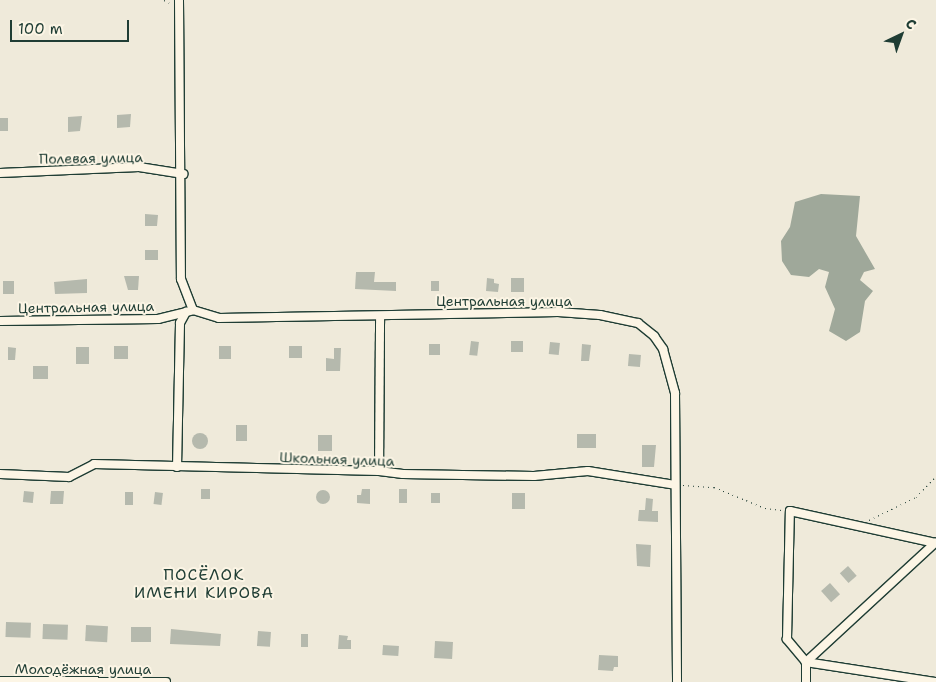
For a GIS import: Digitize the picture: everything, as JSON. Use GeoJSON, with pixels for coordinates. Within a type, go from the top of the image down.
{"type":"FeatureCollection","features":[{"type":"Feature","properties":{"kind":"street"},"geometry":{"type":"LineString","coordinates":[[177,467],[180,323],[190,311],[181,280],[183,174],[178,59],[179,0]]}},
{"type":"Feature","properties":{"kind":"street","name":"Полевая улица"},"geometry":{"type":"LineString","coordinates":[[0,173],[139,167],[183,174]]}},
{"type":"Feature","properties":{"kind":"street","name":"Центральная улица"},"geometry":{"type":"LineString","coordinates":[[0,322],[158,319],[190,311],[219,318],[558,312],[600,315],[638,323],[654,336],[670,364],[676,393],[677,682]]}},
{"type":"Feature","properties":{"kind":"street"},"geometry":{"type":"LineString","coordinates":[[379,471],[380,316]]}},
{"type":"Feature","properties":{"kind":"street","name":"Школьная улица"},"geometry":{"type":"LineString","coordinates":[[0,474],[69,477],[94,464],[379,471],[403,474],[534,476],[588,471],[675,485]]}},
{"type":"Feature","properties":{"kind":"street"},"geometry":{"type":"LineString","coordinates":[[806,682],[806,662],[787,639],[790,511],[936,543]]}},
{"type":"Feature","properties":{"kind":"street"},"geometry":{"type":"LineString","coordinates":[[806,662],[936,543]]}},
{"type":"Feature","properties":{"kind":"street"},"geometry":{"type":"LineString","coordinates":[[806,662],[935,682]]}},
{"type":"Feature","properties":{"kind":"street","name":"Молодёжная улица"},"geometry":{"type":"LineString","coordinates":[[0,681],[166,682]]}},
{"type":"Feature","properties":{"kind":"path"},"geometry":{"type":"LineString","coordinates":[[864,522],[916,497],[936,476]]}},
{"type":"Feature","properties":{"kind":"path"},"geometry":{"type":"LineString","coordinates":[[675,485],[714,487],[765,508],[790,511]]}},
{"type":"Feature","properties":{"kind":"shaded area"},"geometry":{"type":"Polygon","coordinates":[[[821,194],[860,196],[856,236],[875,269],[864,272],[860,280],[873,291],[865,301],[860,332],[846,341],[829,331],[835,309],[825,287],[829,272],[819,269],[809,277],[791,275],[782,261],[781,241],[790,227],[795,202],[821,194]]]}},
{"type":"Feature","properties":{"kind":"building"},"geometry":{"type":"Polygon","coordinates":[[[131,114],[130,127],[117,128],[117,115],[131,114]]]}},
{"type":"Feature","properties":{"kind":"building"},"geometry":{"type":"Polygon","coordinates":[[[82,116],[80,131],[68,132],[68,117],[82,116]]]}},
{"type":"Feature","properties":{"kind":"building"},"geometry":{"type":"Polygon","coordinates":[[[0,118],[8,118],[8,131],[0,131],[0,118]]]}},
{"type":"Feature","properties":{"kind":"building"},"geometry":{"type":"Polygon","coordinates":[[[145,214],[158,215],[157,226],[145,226],[145,214]]]}},
{"type":"Feature","properties":{"kind":"building"},"geometry":{"type":"Polygon","coordinates":[[[145,250],[158,250],[158,260],[145,260],[145,250]]]}},
{"type":"Feature","properties":{"kind":"building"},"geometry":{"type":"Polygon","coordinates":[[[356,272],[375,272],[374,282],[396,282],[396,291],[355,289],[356,272]]]}},
{"type":"Feature","properties":{"kind":"building"},"geometry":{"type":"Polygon","coordinates":[[[124,276],[139,276],[138,290],[128,290],[124,276]]]}},
{"type":"Feature","properties":{"kind":"building"},"geometry":{"type":"Polygon","coordinates":[[[487,278],[494,279],[494,283],[499,284],[498,292],[486,291],[487,278]]]}},
{"type":"Feature","properties":{"kind":"building"},"geometry":{"type":"Polygon","coordinates":[[[511,278],[524,278],[524,292],[511,292],[511,278]]]}},
{"type":"Feature","properties":{"kind":"building"},"geometry":{"type":"Polygon","coordinates":[[[87,279],[87,293],[55,294],[54,282],[87,279]]]}},
{"type":"Feature","properties":{"kind":"building"},"geometry":{"type":"Polygon","coordinates":[[[3,281],[14,281],[14,294],[3,294],[3,281]]]}},
{"type":"Feature","properties":{"kind":"building"},"geometry":{"type":"Polygon","coordinates":[[[431,281],[439,281],[439,291],[431,291],[431,281]]]}},
{"type":"Feature","properties":{"kind":"building"},"geometry":{"type":"Polygon","coordinates":[[[471,341],[479,342],[477,356],[469,355],[471,341]]]}},
{"type":"Feature","properties":{"kind":"building"},"geometry":{"type":"Polygon","coordinates":[[[511,341],[523,341],[523,352],[511,352],[511,341]]]}},
{"type":"Feature","properties":{"kind":"building"},"geometry":{"type":"Polygon","coordinates":[[[550,342],[560,343],[559,355],[549,354],[550,342]]]}},
{"type":"Feature","properties":{"kind":"building"},"geometry":{"type":"Polygon","coordinates":[[[429,344],[440,344],[440,355],[429,355],[429,344]]]}},
{"type":"Feature","properties":{"kind":"building"},"geometry":{"type":"Polygon","coordinates":[[[582,344],[591,345],[589,361],[581,361],[582,344]]]}},
{"type":"Feature","properties":{"kind":"building"},"geometry":{"type":"Polygon","coordinates":[[[114,346],[128,346],[128,359],[114,359],[114,346]]]}},
{"type":"Feature","properties":{"kind":"building"},"geometry":{"type":"Polygon","coordinates":[[[219,346],[231,346],[231,359],[219,359],[219,346]]]}},
{"type":"Feature","properties":{"kind":"building"},"geometry":{"type":"Polygon","coordinates":[[[289,346],[302,346],[302,358],[289,358],[289,346]]]}},
{"type":"Feature","properties":{"kind":"building"},"geometry":{"type":"Polygon","coordinates":[[[8,347],[16,348],[15,360],[8,360],[8,347]]]}},
{"type":"Feature","properties":{"kind":"building"},"geometry":{"type":"Polygon","coordinates":[[[76,347],[89,347],[89,364],[76,364],[76,347]]]}},
{"type":"Feature","properties":{"kind":"building"},"geometry":{"type":"Polygon","coordinates":[[[334,348],[341,348],[340,371],[326,371],[326,358],[334,359],[334,348]]]}},
{"type":"Feature","properties":{"kind":"building"},"geometry":{"type":"Polygon","coordinates":[[[629,354],[641,355],[640,367],[628,366],[629,354]]]}},
{"type":"Feature","properties":{"kind":"building"},"geometry":{"type":"Polygon","coordinates":[[[33,366],[48,366],[48,379],[33,379],[33,366]]]}},
{"type":"Feature","properties":{"kind":"building"},"geometry":{"type":"Polygon","coordinates":[[[236,425],[247,425],[247,441],[236,441],[236,425]]]}},
{"type":"Feature","properties":{"kind":"building"},"geometry":{"type":"Polygon","coordinates":[[[197,433],[203,433],[208,438],[206,447],[197,449],[192,444],[192,438],[197,433]]]}},
{"type":"Feature","properties":{"kind":"building"},"geometry":{"type":"Polygon","coordinates":[[[577,434],[596,434],[596,448],[577,448],[577,434]]]}},
{"type":"Feature","properties":{"kind":"building"},"geometry":{"type":"Polygon","coordinates":[[[318,435],[332,435],[332,451],[318,451],[318,435]]]}},
{"type":"Feature","properties":{"kind":"building"},"geometry":{"type":"Polygon","coordinates":[[[642,445],[656,445],[654,467],[642,467],[642,445]]]}},
{"type":"Feature","properties":{"kind":"building"},"geometry":{"type":"Polygon","coordinates":[[[201,489],[210,489],[210,499],[201,499],[201,489]]]}},
{"type":"Feature","properties":{"kind":"building"},"geometry":{"type":"Polygon","coordinates":[[[362,489],[370,489],[370,504],[357,503],[357,495],[361,495],[362,489]]]}},
{"type":"Feature","properties":{"kind":"building"},"geometry":{"type":"Polygon","coordinates":[[[399,489],[407,489],[407,503],[399,503],[399,489]]]}},
{"type":"Feature","properties":{"kind":"building"},"geometry":{"type":"Polygon","coordinates":[[[323,490],[328,492],[330,497],[328,502],[323,504],[318,502],[316,497],[318,492],[323,490]]]}},
{"type":"Feature","properties":{"kind":"building"},"geometry":{"type":"Polygon","coordinates":[[[24,491],[34,492],[33,503],[23,502],[24,491]]]}},
{"type":"Feature","properties":{"kind":"building"},"geometry":{"type":"Polygon","coordinates":[[[51,491],[64,491],[63,504],[50,504],[51,491]]]}},
{"type":"Feature","properties":{"kind":"building"},"geometry":{"type":"Polygon","coordinates":[[[125,492],[133,492],[133,505],[125,505],[125,492]]]}},
{"type":"Feature","properties":{"kind":"building"},"geometry":{"type":"Polygon","coordinates":[[[155,492],[163,493],[161,505],[154,504],[155,492]]]}},
{"type":"Feature","properties":{"kind":"building"},"geometry":{"type":"Polygon","coordinates":[[[431,493],[440,493],[440,503],[431,503],[431,493]]]}},
{"type":"Feature","properties":{"kind":"building"},"geometry":{"type":"Polygon","coordinates":[[[512,493],[525,493],[525,509],[512,509],[512,493]]]}},
{"type":"Feature","properties":{"kind":"building"},"geometry":{"type":"Polygon","coordinates":[[[646,498],[653,499],[652,511],[658,511],[658,522],[638,521],[639,510],[645,510],[646,498]]]}},
{"type":"Feature","properties":{"kind":"building"},"geometry":{"type":"Polygon","coordinates":[[[636,544],[651,545],[650,567],[637,566],[636,544]]]}},
{"type":"Feature","properties":{"kind":"building"},"geometry":{"type":"Polygon","coordinates":[[[848,566],[857,576],[849,583],[840,573],[848,566]]]}},
{"type":"Feature","properties":{"kind":"building"},"geometry":{"type":"Polygon","coordinates":[[[830,583],[840,594],[831,602],[821,591],[830,583]]]}},
{"type":"Feature","properties":{"kind":"building"},"geometry":{"type":"Polygon","coordinates":[[[6,622],[31,623],[30,638],[5,637],[6,622]]]}},
{"type":"Feature","properties":{"kind":"building"},"geometry":{"type":"Polygon","coordinates":[[[43,624],[68,625],[67,640],[42,639],[43,624]]]}},
{"type":"Feature","properties":{"kind":"building"},"geometry":{"type":"Polygon","coordinates":[[[86,625],[108,626],[107,642],[85,641],[86,625]]]}},
{"type":"Feature","properties":{"kind":"building"},"geometry":{"type":"Polygon","coordinates":[[[131,627],[151,627],[151,642],[131,642],[131,627]]]}},
{"type":"Feature","properties":{"kind":"building"},"geometry":{"type":"Polygon","coordinates":[[[171,629],[221,634],[220,646],[170,644],[171,629]]]}},
{"type":"Feature","properties":{"kind":"building"},"geometry":{"type":"Polygon","coordinates":[[[258,631],[271,632],[270,647],[257,646],[258,631]]]}},
{"type":"Feature","properties":{"kind":"building"},"geometry":{"type":"Polygon","coordinates":[[[301,634],[308,634],[308,647],[301,647],[301,634]]]}},
{"type":"Feature","properties":{"kind":"building"},"geometry":{"type":"Polygon","coordinates":[[[339,635],[348,636],[347,640],[351,640],[351,649],[338,649],[339,635]]]}},
{"type":"Feature","properties":{"kind":"building"},"geometry":{"type":"Polygon","coordinates":[[[435,641],[453,642],[452,659],[434,658],[435,641]]]}},
{"type":"Feature","properties":{"kind":"building"},"geometry":{"type":"Polygon","coordinates":[[[383,645],[399,646],[398,656],[382,655],[383,645]]]}},
{"type":"Feature","properties":{"kind":"building"},"geometry":{"type":"Polygon","coordinates":[[[599,655],[618,656],[618,667],[614,667],[613,671],[598,670],[599,655]]]}},
{"type":"Feature","properties":{"kind":"district","name":"ПОСЁЛОК ИМЕНИ КИРОВА"},"geometry":{"type":"Point","coordinates":[204,584]}}]}
